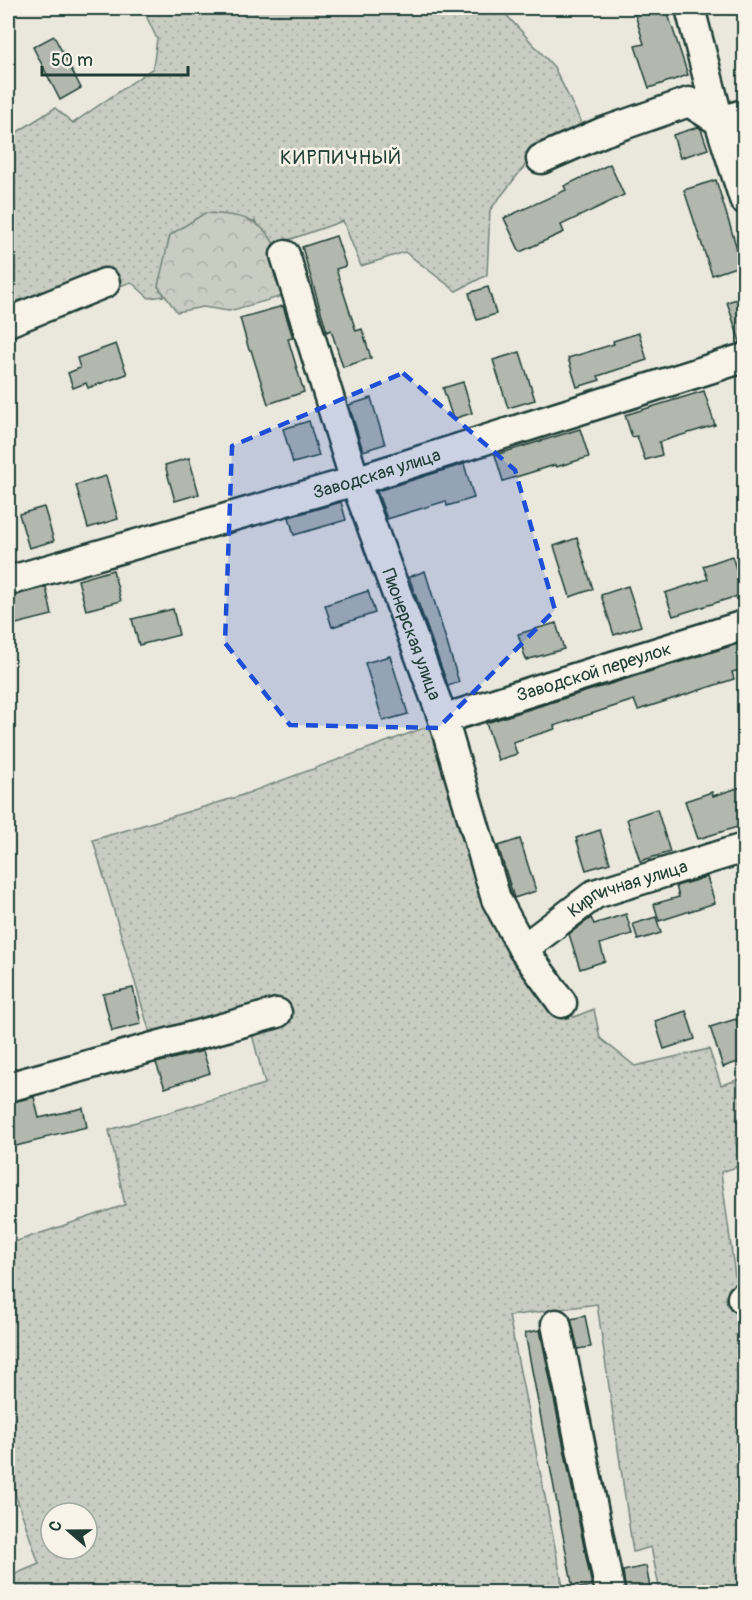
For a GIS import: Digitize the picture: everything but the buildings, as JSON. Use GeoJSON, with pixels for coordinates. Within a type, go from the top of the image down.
{"type":"FeatureCollection","features":[{"type":"Feature","properties":{"kind":"street"},"geometry":{"type":"LineString","coordinates":[[690,8],[732,117],[744,200]]}},
{"type":"Feature","properties":{"kind":"street"},"geometry":{"type":"LineString","coordinates":[[541,159],[603,132],[689,102],[732,117]]}},
{"type":"Feature","properties":{"kind":"street","name":"Пионерская улица"},"geometry":{"type":"LineString","coordinates":[[285,255],[354,481],[443,719],[496,899],[523,949],[562,1003]]}},
{"type":"Feature","properties":{"kind":"street"},"geometry":{"type":"LineString","coordinates":[[8,322],[105,283]]}},
{"type":"Feature","properties":{"kind":"street","name":"Заводская улица"},"geometry":{"type":"LineString","coordinates":[[8,581],[354,481],[744,358]]}},
{"type":"Feature","properties":{"kind":"street","name":"Заводской переулок"},"geometry":{"type":"LineString","coordinates":[[443,719],[744,625]]}},
{"type":"Feature","properties":{"kind":"street","name":"Кирпичная улица"},"geometry":{"type":"LineString","coordinates":[[523,949],[595,894],[744,849]]}},
{"type":"Feature","properties":{"kind":"street"},"geometry":{"type":"LineString","coordinates":[[8,1087],[278,1013]]}},
{"type":"Feature","properties":{"kind":"street"},"geometry":{"type":"LineString","coordinates":[[556,1324],[610,1593]]}},
{"type":"Feature","properties":{"kind":"highlighted area"},"geometry":{"type":"Polygon","coordinates":[[[403,373],[515,470],[555,610],[438,728],[290,725],[225,643],[232,446],[403,373]]]}},
{"type":"Feature","properties":{"kind":"green space"},"geometry":{"type":"Polygon","coordinates":[[[149,8],[500,8],[554,67],[586,132],[531,158],[490,210],[487,275],[456,291],[405,252],[361,266],[343,221],[274,245],[255,221],[158,286],[165,296],[149,298],[131,282],[117,287],[106,268],[8,310],[8,138],[55,108],[73,123],[153,68],[157,39],[144,11],[149,8]]]}},
{"type":"Feature","properties":{"kind":"green space"},"geometry":{"type":"Polygon","coordinates":[[[205,213],[244,218],[261,227],[268,234],[277,255],[283,296],[229,311],[203,307],[177,312],[158,286],[170,235],[205,213]]]}},
{"type":"Feature","properties":{"kind":"green space"},"geometry":{"type":"Polygon","coordinates":[[[440,722],[491,898],[574,1017],[594,1009],[600,1038],[635,1066],[709,1049],[721,1085],[744,1078],[744,1135],[735,1136],[740,1166],[721,1172],[744,1343],[744,1592],[660,1592],[651,1547],[633,1552],[597,1304],[509,1316],[564,1592],[8,1592],[8,1577],[39,1564],[8,1473],[8,1244],[125,1205],[109,1130],[265,1084],[249,1023],[152,1040],[93,840],[237,797],[440,722]]]}},
{"type":"Feature","properties":{"kind":"district","name":"КИРПИЧНЫЙ"},"geometry":{"type":"Point","coordinates":[341,157]}}]}
